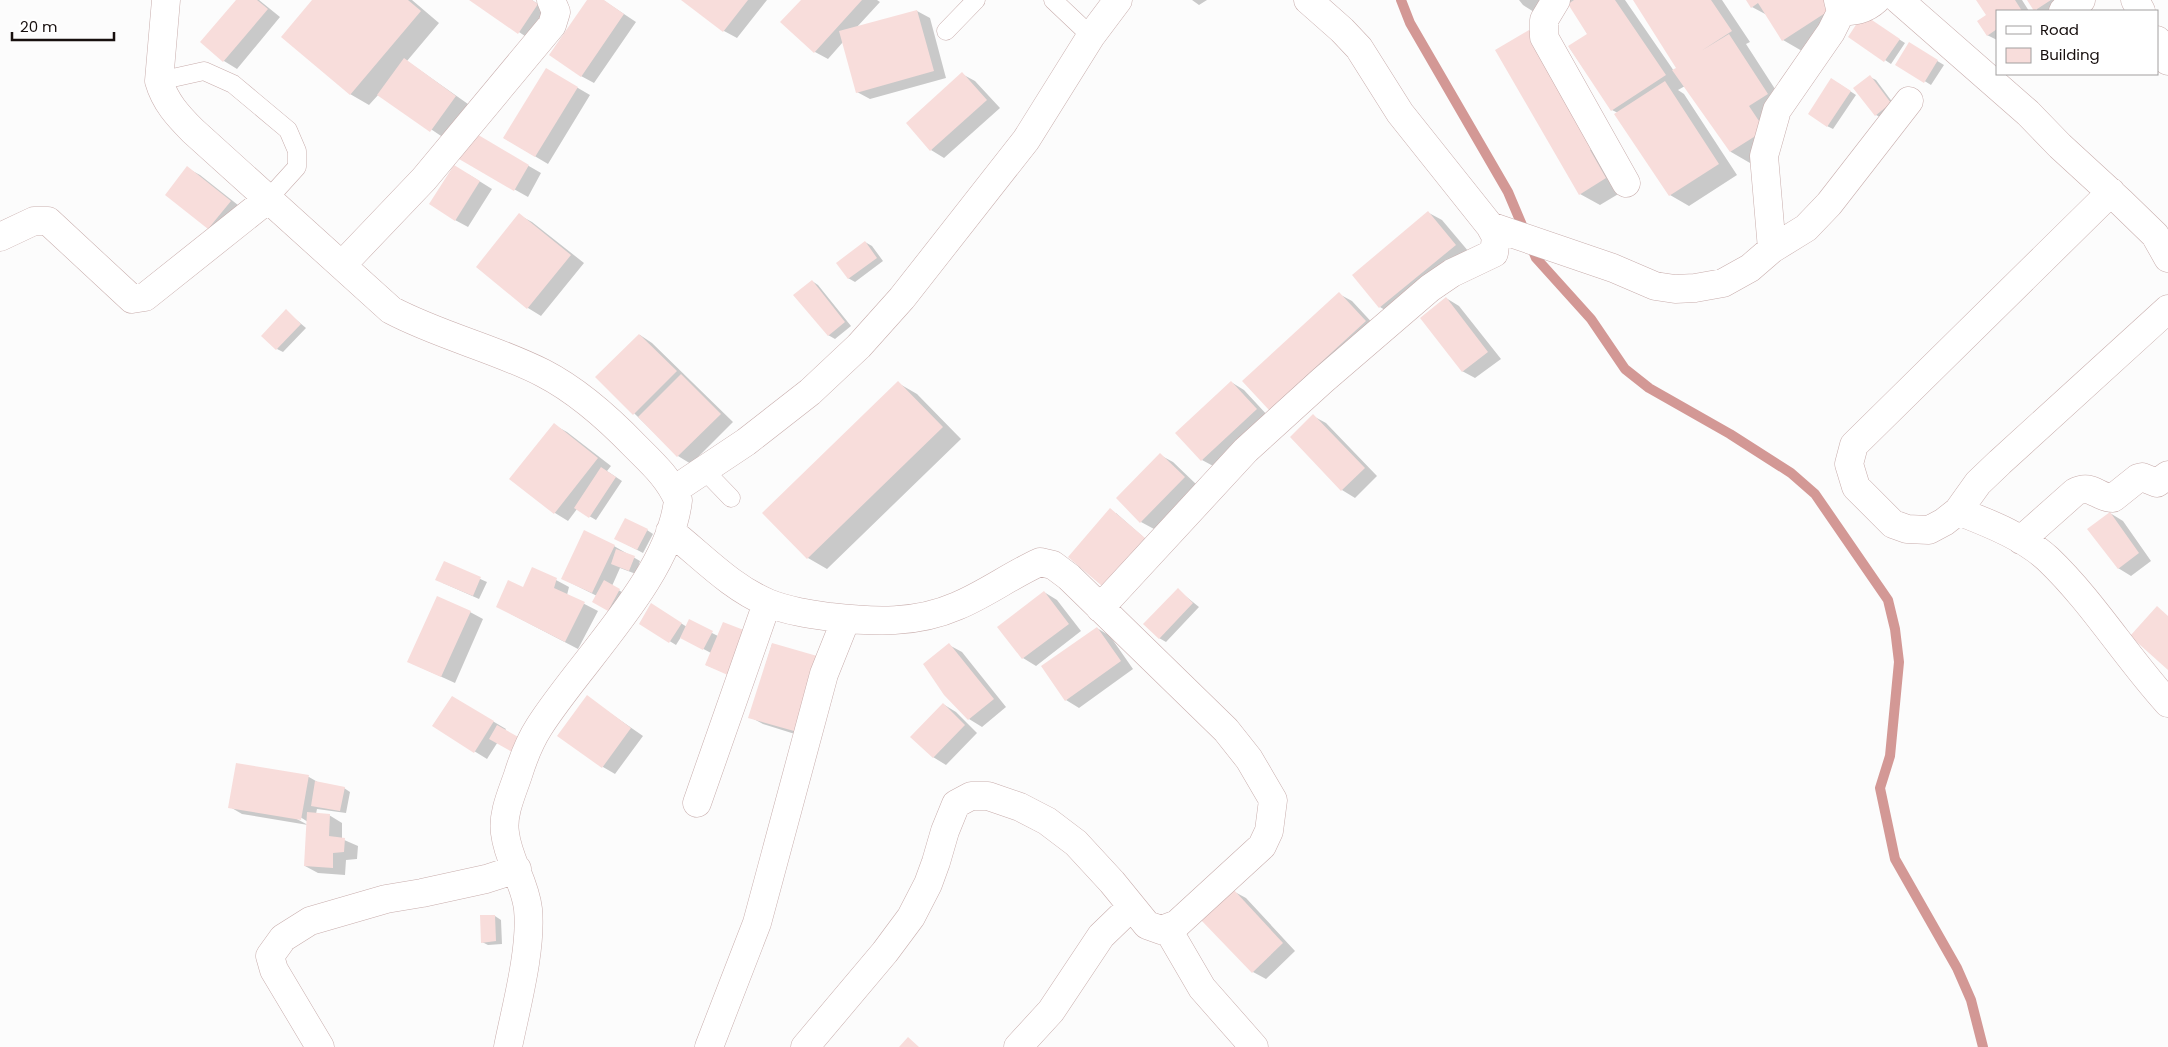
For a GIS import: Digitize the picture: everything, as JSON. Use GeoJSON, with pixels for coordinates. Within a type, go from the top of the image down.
{"type":"FeatureCollection","features":[{"type":"Feature","properties":{"kind":"street"},"geometry":{"type":"LineString","coordinates":[[166,0],[159,81],[162,93],[174,112],[234,170],[391,310],[416,323],[470,345],[498,353],[565,386],[591,404],[630,441],[666,478],[678,500],[670,531],[641,589],[538,728],[518,773],[505,820],[505,834],[524,888],[528,909],[528,934],[508,1047]]}},
{"type":"Feature","properties":{"kind":"street"},"geometry":{"type":"LineString","coordinates":[[342,265],[424,179],[552,25],[556,12],[551,0]]}},
{"type":"Feature","properties":{"kind":"street"},"geometry":{"type":"LineString","coordinates":[[674,490],[746,442],[810,392],[859,346],[896,305],[1026,140],[1091,36],[1118,0]]}},
{"type":"Feature","properties":{"kind":"street"},"geometry":{"type":"LineString","coordinates":[[1100,608],[1246,450],[1309,392],[1395,316],[1430,288],[1452,273],[1494,253],[1496,237],[1490,226],[1400,113],[1359,48],[1308,0]]}},
{"type":"Feature","properties":{"kind":"street"},"geometry":{"type":"LineString","coordinates":[[1556,0],[1544,20],[1544,37],[1626,183]]}},
{"type":"Feature","properties":{"kind":"street"},"geometry":{"type":"LineString","coordinates":[[1772,249],[1764,156],[1776,110],[1831,32],[1840,6],[1857,11],[1876,0]]}},
{"type":"Feature","properties":{"kind":"street"},"geometry":{"type":"LineString","coordinates":[[1899,0],[1992,74],[2028,113],[2155,235],[2168,258]]}},
{"type":"Feature","properties":{"kind":"street"},"geometry":{"type":"LineString","coordinates":[[2065,10],[2081,0]]}},
{"type":"Feature","properties":{"kind":"street"},"geometry":{"type":"LineString","coordinates":[[2158,42],[2168,61]]}},
{"type":"Feature","properties":{"kind":"street"},"geometry":{"type":"LineString","coordinates":[[1490,226],[1613,268],[1655,286],[1675,289],[1723,283],[1750,268],[1772,249],[1806,228],[1829,204],[1908,100]]}},
{"type":"Feature","properties":{"kind":"street"},"geometry":{"type":"LineString","coordinates":[[2111,192],[1854,445],[1849,464],[1856,487],[1893,524],[1907,529],[1929,530],[1944,522],[1958,511],[1978,483],[2000,462],[2168,309]]}},
{"type":"Feature","properties":{"kind":"street"},"geometry":{"type":"LineString","coordinates":[[0,237],[34,221],[48,221],[132,299],[145,297],[268,199]]}},
{"type":"Feature","properties":{"kind":"street"},"geometry":{"type":"LineString","coordinates":[[2021,540],[2075,492],[2081,489],[2087,488],[2108,498],[2113,498],[2138,478],[2142,477],[2157,482],[2168,475]]}},
{"type":"Feature","properties":{"kind":"street"},"geometry":{"type":"LineString","coordinates":[[1958,511],[2021,540],[2047,559],[2082,597],[2148,681],[2168,703]]}},
{"type":"Feature","properties":{"kind":"street"},"geometry":{"type":"LineString","coordinates":[[670,531],[724,576],[767,603],[796,612],[846,619],[874,621],[929,617],[985,594],[1040,562],[1053,565],[1069,577],[1226,730],[1249,759],[1273,800],[1269,831],[1262,846],[1177,924],[1161,930],[1146,925],[1076,843],[1047,821],[1020,807],[988,796],[971,796],[956,804],[945,831],[934,870],[911,917],[885,952],[805,1047]]}},
{"type":"Feature","properties":{"kind":"street"},"geometry":{"type":"LineString","coordinates":[[697,803],[767,603]]}},
{"type":"Feature","properties":{"kind":"street"},"geometry":{"type":"LineString","coordinates":[[709,1047],[757,923],[824,674],[846,619]]}},
{"type":"Feature","properties":{"kind":"street"},"geometry":{"type":"LineString","coordinates":[[320,1047],[274,970],[270,956],[283,938],[310,921],[386,898],[477,881],[517,869]]}},
{"type":"Feature","properties":{"kind":"street"},"geometry":{"type":"LineString","coordinates":[[1018,1047],[1051,1011],[1101,936],[1131,907]]}},
{"type":"Feature","properties":{"kind":"street"},"geometry":{"type":"LineString","coordinates":[[1166,928],[1202,988],[1254,1047]]}},
{"type":"Feature","properties":{"kind":"lane"},"geometry":{"type":"LineString","coordinates":[[946,31],[976,0]]}},
{"type":"Feature","properties":{"kind":"lane"},"geometry":{"type":"LineString","coordinates":[[1053,0],[1091,36]]}},
{"type":"Feature","properties":{"kind":"lane"},"geometry":{"type":"LineString","coordinates":[[159,81],[204,71],[233,84],[288,130],[298,150],[297,166],[268,199]]}},
{"type":"Feature","properties":{"kind":"lane"},"geometry":{"type":"LineString","coordinates":[[704,470],[731,498]]}},
{"type":"Feature","properties":{"kind":"building"},"geometry":{"type":"Polygon","coordinates":[[[236,0],[257,0],[268,9],[223,62],[200,42],[236,0]]]}},
{"type":"Feature","properties":{"kind":"building"},"geometry":{"type":"Polygon","coordinates":[[[312,0],[408,0],[421,11],[350,95],[281,37],[312,0]]]}},
{"type":"Feature","properties":{"kind":"building"},"geometry":{"type":"Polygon","coordinates":[[[469,0],[532,0],[538,4],[518,34],[469,0]]]}},
{"type":"Feature","properties":{"kind":"building"},"geometry":{"type":"Polygon","coordinates":[[[587,0],[604,0],[624,14],[581,77],[549,55],[587,0]]]}},
{"type":"Feature","properties":{"kind":"building"},"geometry":{"type":"Polygon","coordinates":[[[681,0],[748,0],[723,32],[681,0]]]}},
{"type":"Feature","properties":{"kind":"building"},"geometry":{"type":"Polygon","coordinates":[[[801,0],[862,0],[814,53],[780,22],[801,0]]]}},
{"type":"Feature","properties":{"kind":"building"},"geometry":{"type":"Polygon","coordinates":[[[1574,0],[1615,0],[1666,75],[1611,111],[1568,46],[1587,34],[1568,4],[1574,0]]]}},
{"type":"Feature","properties":{"kind":"building"},"geometry":{"type":"Polygon","coordinates":[[[1633,0],[1711,0],[1732,31],[1701,51],[1729,34],[1768,94],[1749,106],[1765,130],[1730,152],[1672,70],[1676,68],[1633,0]]]}},
{"type":"Feature","properties":{"kind":"building"},"geometry":{"type":"Polygon","coordinates":[[[1746,0],[1827,0],[1833,8],[1782,41],[1758,3],[1751,8],[1746,0]]]}},
{"type":"Feature","properties":{"kind":"building"},"geometry":{"type":"Polygon","coordinates":[[[1976,0],[2015,0],[2021,10],[1996,10],[1996,30],[1987,36],[1977,21],[1986,15],[1976,0]]]}},
{"type":"Feature","properties":{"kind":"building"},"geometry":{"type":"Polygon","coordinates":[[[2027,0],[2051,0],[2036,10],[2033,10],[2027,0]]]}},
{"type":"Feature","properties":{"kind":"building"},"geometry":{"type":"Polygon","coordinates":[[[917,10],[934,71],[856,93],[839,31],[917,10]]]}},
{"type":"Feature","properties":{"kind":"building"},"geometry":{"type":"Polygon","coordinates":[[[1863,14],[1900,39],[1884,62],[1848,37],[1863,14]]]}},
{"type":"Feature","properties":{"kind":"building"},"geometry":{"type":"Polygon","coordinates":[[[1529,30],[1599,144],[1590,150],[1606,178],[1579,195],[1495,50],[1529,30]]]}},
{"type":"Feature","properties":{"kind":"building"},"geometry":{"type":"Polygon","coordinates":[[[1909,42],[1938,60],[1924,83],[1895,65],[1909,42]]]}},
{"type":"Feature","properties":{"kind":"building"},"geometry":{"type":"Polygon","coordinates":[[[404,58],[456,96],[430,132],[377,95],[404,58]]]}},
{"type":"Feature","properties":{"kind":"building"},"geometry":{"type":"Polygon","coordinates":[[[546,68],[578,87],[535,157],[503,138],[546,68]]]}},
{"type":"Feature","properties":{"kind":"building"},"geometry":{"type":"Polygon","coordinates":[[[962,72],[987,100],[930,151],[906,123],[962,72]]]}},
{"type":"Feature","properties":{"kind":"building"},"geometry":{"type":"Polygon","coordinates":[[[1870,75],[1891,103],[1875,116],[1853,88],[1870,75]]]}},
{"type":"Feature","properties":{"kind":"building"},"geometry":{"type":"Polygon","coordinates":[[[1831,78],[1851,91],[1827,127],[1808,114],[1831,78]]]}},
{"type":"Feature","properties":{"kind":"building"},"geometry":{"type":"Polygon","coordinates":[[[1665,81],[1719,164],[1669,196],[1614,114],[1665,81]]]}},
{"type":"Feature","properties":{"kind":"building"},"geometry":{"type":"Polygon","coordinates":[[[475,133],[529,165],[514,191],[459,159],[475,133]]]}},
{"type":"Feature","properties":{"kind":"building"},"geometry":{"type":"Polygon","coordinates":[[[454,165],[480,181],[455,221],[429,204],[454,165]]]}},
{"type":"Feature","properties":{"kind":"building"},"geometry":{"type":"Polygon","coordinates":[[[187,166],[231,201],[208,229],[165,195],[187,166]]]}},
{"type":"Feature","properties":{"kind":"building"},"geometry":{"type":"Polygon","coordinates":[[[1428,211],[1456,245],[1379,308],[1352,275],[1428,211]]]}},
{"type":"Feature","properties":{"kind":"building"},"geometry":{"type":"Polygon","coordinates":[[[519,213],[571,255],[527,309],[476,267],[519,213]]]}},
{"type":"Feature","properties":{"kind":"building"},"geometry":{"type":"Polygon","coordinates":[[[865,241],[877,258],[848,279],[836,263],[865,241]]]}},
{"type":"Feature","properties":{"kind":"building"},"geometry":{"type":"Polygon","coordinates":[[[812,280],[845,322],[828,336],[793,295],[812,280]]]}},
{"type":"Feature","properties":{"kind":"building"},"geometry":{"type":"Polygon","coordinates":[[[1339,292],[1366,321],[1269,410],[1242,381],[1339,292]]]}},
{"type":"Feature","properties":{"kind":"building"},"geometry":{"type":"Polygon","coordinates":[[[1446,297],[1488,352],[1462,372],[1420,318],[1446,297]]]}},
{"type":"Feature","properties":{"kind":"building"},"geometry":{"type":"Polygon","coordinates":[[[286,309],[301,324],[276,350],[261,336],[286,309]]]}},
{"type":"Feature","properties":{"kind":"building"},"geometry":{"type":"Polygon","coordinates":[[[639,334],[677,371],[633,415],[595,377],[639,334]]]}},
{"type":"Feature","properties":{"kind":"building"},"geometry":{"type":"Polygon","coordinates":[[[681,374],[721,414],[677,457],[638,417],[681,374]]]}},
{"type":"Feature","properties":{"kind":"building"},"geometry":{"type":"Polygon","coordinates":[[[898,381],[943,427],[807,559],[762,513],[898,381]]]}},
{"type":"Feature","properties":{"kind":"building"},"geometry":{"type":"Polygon","coordinates":[[[1231,381],[1257,409],[1201,461],[1175,433],[1231,381]]]}},
{"type":"Feature","properties":{"kind":"building"},"geometry":{"type":"Polygon","coordinates":[[[1313,414],[1365,468],[1341,491],[1290,437],[1313,414]]]}},
{"type":"Feature","properties":{"kind":"building"},"geometry":{"type":"Polygon","coordinates":[[[554,423],[598,458],[554,514],[509,479],[554,423]]]}},
{"type":"Feature","properties":{"kind":"building"},"geometry":{"type":"Polygon","coordinates":[[[1160,453],[1185,477],[1140,523],[1116,498],[1160,453]]]}},
{"type":"Feature","properties":{"kind":"building"},"geometry":{"type":"Polygon","coordinates":[[[601,467],[616,477],[589,518],[574,508],[601,467]]]}},
{"type":"Feature","properties":{"kind":"building"},"geometry":{"type":"Polygon","coordinates":[[[1110,508],[1145,538],[1102,586],[1068,557],[1110,508]]]}},
{"type":"Feature","properties":{"kind":"building"},"geometry":{"type":"Polygon","coordinates":[[[2110,512],[2139,553],[2118,569],[2087,529],[2110,512]]]}},
{"type":"Feature","properties":{"kind":"building"},"geometry":{"type":"Polygon","coordinates":[[[625,518],[648,529],[637,550],[614,539],[625,518]]]}},
{"type":"Feature","properties":{"kind":"building"},"geometry":{"type":"Polygon","coordinates":[[[584,530],[615,545],[592,593],[561,579],[584,530]]]}},
{"type":"Feature","properties":{"kind":"building"},"geometry":{"type":"Polygon","coordinates":[[[616,549],[635,556],[629,571],[611,564],[616,549]]]}},
{"type":"Feature","properties":{"kind":"building"},"geometry":{"type":"Polygon","coordinates":[[[444,561],[481,577],[473,596],[435,580],[444,561]]]}},
{"type":"Feature","properties":{"kind":"building"},"geometry":{"type":"Polygon","coordinates":[[[532,567],[557,578],[554,588],[585,602],[565,642],[496,607],[508,580],[523,587],[532,567]]]}},
{"type":"Feature","properties":{"kind":"building"},"geometry":{"type":"Polygon","coordinates":[[[604,580],[620,589],[608,611],[592,602],[604,580]]]}},
{"type":"Feature","properties":{"kind":"building"},"geometry":{"type":"Polygon","coordinates":[[[1178,588],[1193,603],[1159,639],[1143,624],[1178,588]]]}},
{"type":"Feature","properties":{"kind":"building"},"geometry":{"type":"Polygon","coordinates":[[[1044,591],[1069,624],[1022,659],[997,627],[1044,591]]]}},
{"type":"Feature","properties":{"kind":"building"},"geometry":{"type":"Polygon","coordinates":[[[437,596],[471,611],[441,677],[407,662],[437,596]]]}},
{"type":"Feature","properties":{"kind":"building"},"geometry":{"type":"Polygon","coordinates":[[[651,603],[682,623],[669,643],[639,624],[651,603]]]}},
{"type":"Feature","properties":{"kind":"building"},"geometry":{"type":"Polygon","coordinates":[[[2157,606],[2168,616],[2168,670],[2130,636],[2157,606]]]}},
{"type":"Feature","properties":{"kind":"building"},"geometry":{"type":"Polygon","coordinates":[[[689,619],[713,631],[703,650],[680,638],[689,619]]]}},
{"type":"Feature","properties":{"kind":"building"},"geometry":{"type":"Polygon","coordinates":[[[723,622],[749,632],[730,676],[705,665],[723,622]]]}},
{"type":"Feature","properties":{"kind":"building"},"geometry":{"type":"Polygon","coordinates":[[[1097,627],[1121,661],[1065,701],[1041,666],[1097,627]]]}},
{"type":"Feature","properties":{"kind":"building"},"geometry":{"type":"Polygon","coordinates":[[[772,643],[824,658],[801,733],[748,718],[772,643]]]}},
{"type":"Feature","properties":{"kind":"building"},"geometry":{"type":"Polygon","coordinates":[[[949,643],[994,699],[968,720],[944,695],[923,664],[949,643]]]}},
{"type":"Feature","properties":{"kind":"building"},"geometry":{"type":"Polygon","coordinates":[[[587,695],[631,728],[602,768],[557,736],[587,695]]]}},
{"type":"Feature","properties":{"kind":"building"},"geometry":{"type":"Polygon","coordinates":[[[452,696],[494,721],[474,753],[432,726],[452,696]]]}},
{"type":"Feature","properties":{"kind":"building"},"geometry":{"type":"Polygon","coordinates":[[[943,703],[965,725],[933,758],[910,737],[943,703]]]}},
{"type":"Feature","properties":{"kind":"building"},"geometry":{"type":"Polygon","coordinates":[[[497,725],[520,738],[512,752],[489,739],[497,725]]]}},
{"type":"Feature","properties":{"kind":"building"},"geometry":{"type":"Polygon","coordinates":[[[236,763],[309,775],[301,820],[228,808],[236,763]]]}},
{"type":"Feature","properties":{"kind":"building"},"geometry":{"type":"Polygon","coordinates":[[[315,781],[345,787],[340,811],[311,806],[315,781]]]}},
{"type":"Feature","properties":{"kind":"building"},"geometry":{"type":"Polygon","coordinates":[[[307,812],[330,814],[329,836],[345,838],[344,852],[333,853],[333,868],[304,866],[307,812]]]}},
{"type":"Feature","properties":{"kind":"building"},"geometry":{"type":"Polygon","coordinates":[[[1233,889],[1283,943],[1252,973],[1201,920],[1233,889]]]}},
{"type":"Feature","properties":{"kind":"building"},"geometry":{"type":"Polygon","coordinates":[[[480,915],[495,915],[496,941],[481,943],[480,915]]]}},
{"type":"Feature","properties":{"kind":"building"},"geometry":{"type":"Polygon","coordinates":[[[908,1037],[919,1047],[899,1047],[908,1037]]]}},
{"type":"Feature","properties":{"kind":"waterway"},"geometry":{"type":"LineString","coordinates":[[1401,0],[1410,23],[1508,192],[1536,258],[1591,319],[1625,369],[1649,388],[1730,434],[1791,473],[1815,494],[1888,600],[1895,629],[1899,662],[1890,756],[1880,788],[1895,859],[1957,968],[1971,1000],[1983,1047]]}}]}
